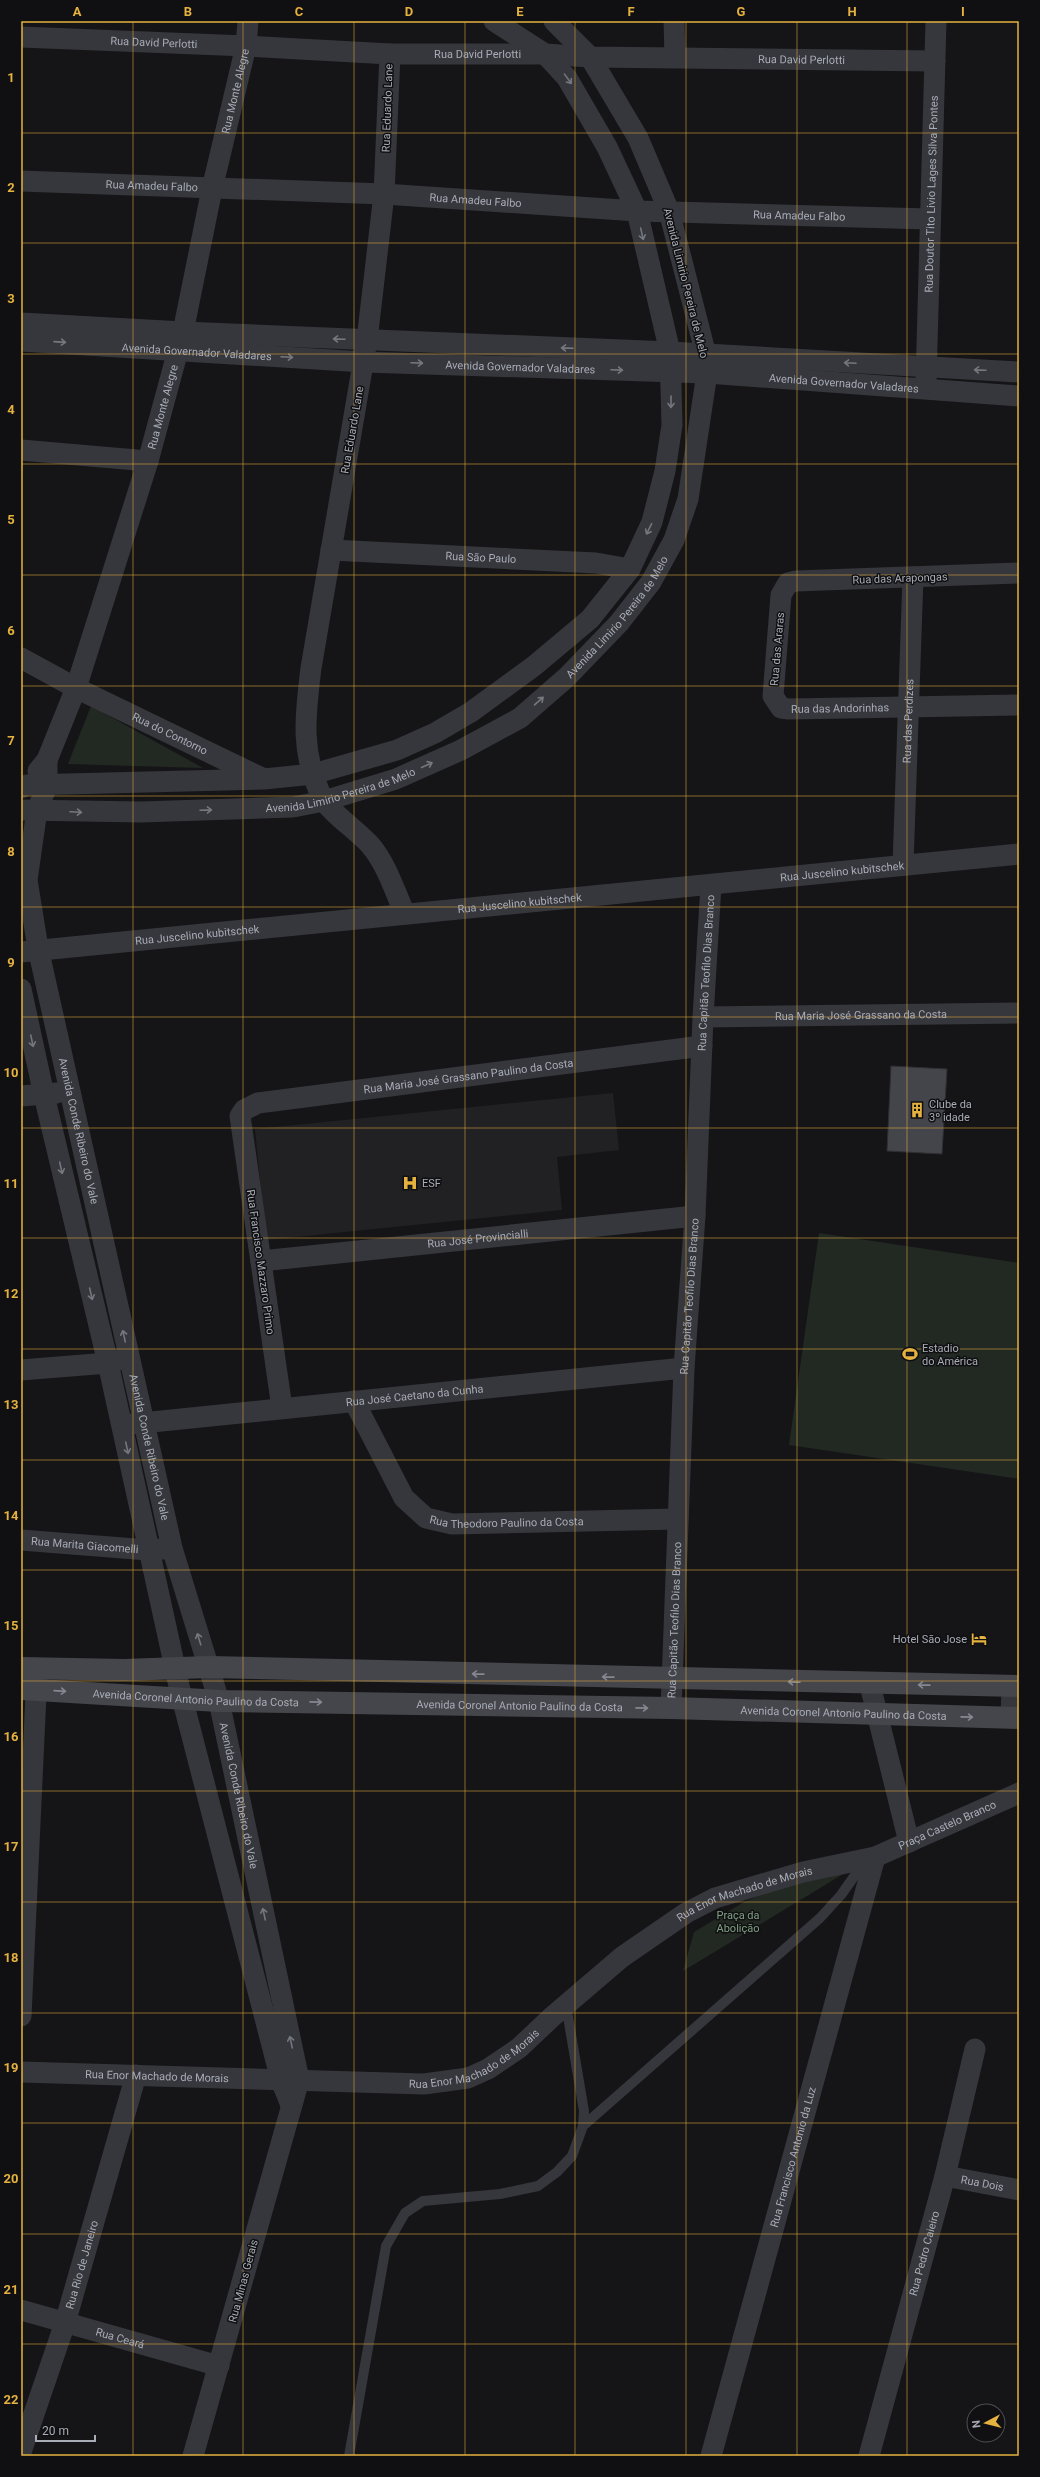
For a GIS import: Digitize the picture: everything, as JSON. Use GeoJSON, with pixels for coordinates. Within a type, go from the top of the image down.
{"type":"FeatureCollection","features":[{"type":"Feature","properties":{"kind":"street","name":"Rua Monte Alegre"},"geometry":{"type":"LineString","coordinates":[[29,797],[47,760],[76,688],[148,461],[180,341],[212,189],[246,46],[248,21]]}},
{"type":"Feature","properties":{"kind":"street","name":"Avenida Limirio Pereira de Melo"},"geometry":{"type":"LineString","coordinates":[[29,797],[264,780],[313,774],[397,750],[435,733],[471,712],[534,666],[590,619],[630,569],[652,522],[665,471],[672,425],[670,352],[637,211],[608,147],[567,78],[545,54],[494,21]]}},
{"type":"Feature","properties":{"kind":"street","name":"Avenida Limirio Pereira de Melo"},"geometry":{"type":"LineString","coordinates":[[29,797],[94,813],[262,809],[293,807],[324,801],[396,779],[461,750],[520,718],[567,677],[619,623],[651,582],[674,540],[688,499],[707,364],[669,211],[638,138],[590,57],[554,21]]}},
{"type":"Feature","properties":{"kind":"street"},"geometry":{"type":"LineString","coordinates":[[674,21],[675,56]]}},
{"type":"Feature","properties":{"kind":"street","name":"Rua Doutor Tito Livio Lages Silva Pontes"},"geometry":{"type":"LineString","coordinates":[[925,390],[927,368],[936,21]]}},
{"type":"Feature","properties":{"kind":"street","name":"Rua David Perlotti"},"geometry":{"type":"LineString","coordinates":[[21,38],[246,46],[390,54],[545,54],[590,57],[675,56],[935,61]]}},
{"type":"Feature","properties":{"kind":"street","name":"Rua Eduardo Lane"},"geometry":{"type":"LineString","coordinates":[[324,801],[307,756],[306,714],[331,550],[367,340],[384,194],[390,54]]}},
{"type":"Feature","properties":{"kind":"street","name":"Rua Amadeu Falbo"},"geometry":{"type":"LineString","coordinates":[[21,181],[384,194],[637,211],[930,219]]}},
{"type":"Feature","properties":{"kind":"street","name":"Avenida Governador Valadares"},"geometry":{"type":"LineString","coordinates":[[21,323],[364,362],[671,372],[707,364],[927,368],[1019,372]]}},
{"type":"Feature","properties":{"kind":"street","name":"Avenida Governador Valadares"},"geometry":{"type":"LineString","coordinates":[[21,341],[367,340],[670,352],[707,364],[925,390],[1019,396]]}},
{"type":"Feature","properties":{"kind":"street"},"geometry":{"type":"LineString","coordinates":[[21,450],[148,461]]}},
{"type":"Feature","properties":{"kind":"street","name":"Rua São Paulo"},"geometry":{"type":"LineString","coordinates":[[331,550],[596,563],[630,569]]}},
{"type":"Feature","properties":{"kind":"street","name":"Rua das Arapongas"},"geometry":{"type":"LineString","coordinates":[[783,588],[796,581],[1019,573]]}},
{"type":"Feature","properties":{"kind":"street","name":"Rua das Perdizes"},"geometry":{"type":"LineString","coordinates":[[903,866],[913,577]]}},
{"type":"Feature","properties":{"kind":"street","name":"Rua das Araras"},"geometry":{"type":"LineString","coordinates":[[781,708],[776,703],[773,696],[783,588]]}},
{"type":"Feature","properties":{"kind":"street","name":"Rua do Contorno"},"geometry":{"type":"LineString","coordinates":[[21,658],[76,688],[264,780]]}},
{"type":"Feature","properties":{"kind":"street","name":"Rua das Andorinhas"},"geometry":{"type":"LineString","coordinates":[[781,708],[1019,705]]}},
{"type":"Feature","properties":{"kind":"street","name":"Avenida Conde Ribeiro do Vale"},"geometry":{"type":"LineString","coordinates":[[29,797],[24,880],[29,950],[71,1092],[172,1548],[191,1614],[210,1667],[219,1701],[260,1893],[290,2080]]}},
{"type":"Feature","properties":{"kind":"street"},"geometry":{"type":"LineString","coordinates":[[324,801],[356,830],[380,858],[405,914]]}},
{"type":"Feature","properties":{"kind":"street","name":"Rua Juscelino kubitschek"},"geometry":{"type":"LineString","coordinates":[[29,950],[1019,854]]}},
{"type":"Feature","properties":{"kind":"street","name":"Rua Capitão Teofilo Dias Branco"},"geometry":{"type":"LineString","coordinates":[[671,1708],[684,1368],[695,1216],[703,1017],[711,885]]}},
{"type":"Feature","properties":{"kind":"street","name":"Avenida Conde Ribeiro do Vale"},"geometry":{"type":"LineString","coordinates":[[21,989],[44,1095],[108,1363],[182,1699],[234,1898],[290,2080]]}},
{"type":"Feature","properties":{"kind":"street","name":"Rua Maria José Grassano da Costa"},"geometry":{"type":"LineString","coordinates":[[703,1017],[1019,1014]]}},
{"type":"Feature","properties":{"kind":"street","name":"Rua Maria José Grassano Paulino da Costa"},"geometry":{"type":"LineString","coordinates":[[240,1116],[244,1110],[258,1104],[702,1046]]}},
{"type":"Feature","properties":{"kind":"street"},"geometry":{"type":"LineString","coordinates":[[21,1096],[71,1092]]}},
{"type":"Feature","properties":{"kind":"street","name":"Rua Francisco Mazzaro Primo"},"geometry":{"type":"LineString","coordinates":[[240,1116],[282,1408]]}},
{"type":"Feature","properties":{"kind":"street","name":"Rua José Provincialli"},"geometry":{"type":"LineString","coordinates":[[260,1261],[695,1216]]}},
{"type":"Feature","properties":{"kind":"street"},"geometry":{"type":"LineString","coordinates":[[21,1370],[108,1363],[129,1358]]}},
{"type":"Feature","properties":{"kind":"street","name":"Rua José Caetano da Cunha"},"geometry":{"type":"LineString","coordinates":[[122,1426],[145,1421],[684,1368]]}},
{"type":"Feature","properties":{"kind":"street","name":"Rua Theodoro Paulino da Costa"},"geometry":{"type":"LineString","coordinates":[[354,1401],[404,1498],[426,1518],[452,1524],[678,1519]]}},
{"type":"Feature","properties":{"kind":"street","name":"Rua Marita Giacomelli"},"geometry":{"type":"LineString","coordinates":[[21,1540],[148,1550],[172,1548]]}},
{"type":"Feature","properties":{"kind":"street","name":"Avenida Coronel Antonio Paulino da Costa"},"geometry":{"type":"LineString","coordinates":[[29,1679],[175,1668],[210,1667],[870,1685],[1015,1686]]}},
{"type":"Feature","properties":{"kind":"street"},"geometry":{"type":"LineString","coordinates":[[21,2016],[29,1679]]}},
{"type":"Feature","properties":{"kind":"street","name":"Avenida Coronel Antonio Paulino da Costa"},"geometry":{"type":"LineString","coordinates":[[29,1679],[182,1699],[219,1701],[671,1708],[877,1716],[1015,1718]]}},
{"type":"Feature","properties":{"kind":"street"},"geometry":{"type":"LineString","coordinates":[[870,1685],[909,1842]]}},
{"type":"Feature","properties":{"kind":"street"},"geometry":{"type":"LineString","coordinates":[[1015,1686],[1015,1718]]}},
{"type":"Feature","properties":{"kind":"street"},"geometry":{"type":"LineString","coordinates":[[205,1787],[237,1781]]}},
{"type":"Feature","properties":{"kind":"street","name":"Praça Castelo Branco"},"geometry":{"type":"LineString","coordinates":[[871,1858],[1019,1793]]}},
{"type":"Feature","properties":{"kind":"street","name":"Rua Enor Machado de Morais"},"geometry":{"type":"LineString","coordinates":[[21,2072],[424,2084],[468,2078],[488,2069],[519,2048],[622,1957],[686,1913],[715,1898],[803,1872],[871,1858]]}},
{"type":"Feature","properties":{"kind":"street","name":"Rua Francisco Antonio da Luz"},"geometry":{"type":"LineString","coordinates":[[711,2456],[871,1858]]}},
{"type":"Feature","properties":{"kind":"street"},"geometry":{"type":"LineString","coordinates":[[234,1898],[260,1893]]}},
{"type":"Feature","properties":{"kind":"street","name":"Rua Pedro Caieiro"},"geometry":{"type":"LineString","coordinates":[[869,2456],[945,2176],[975,2049]]}},
{"type":"Feature","properties":{"kind":"street","name":"Rua Rio de Janeiro"},"geometry":{"type":"LineString","coordinates":[[21,2452],[65,2322],[136,2075]]}},
{"type":"Feature","properties":{"kind":"street","name":"Rua Minas Gerais"},"geometry":{"type":"LineString","coordinates":[[193,2456],[290,2105],[290,2080]]}},
{"type":"Feature","properties":{"kind":"street","name":"Rua Dois"},"geometry":{"type":"LineString","coordinates":[[945,2176],[1019,2190]]}},
{"type":"Feature","properties":{"kind":"street","name":"Rua Ceará"},"geometry":{"type":"LineString","coordinates":[[21,2310],[219,2366]]}},
{"type":"Feature","properties":{"kind":"lane"},"geometry":{"type":"LineString","coordinates":[[583,2126],[820,1918],[871,1858]]}},
{"type":"Feature","properties":{"kind":"lane"},"geometry":{"type":"LineString","coordinates":[[349,2456],[386,2246],[405,2213],[423,2201],[500,2194],[538,2186],[557,2172],[572,2156],[583,2126],[581,2089],[566,2005]]}},
{"type":"Feature","properties":{"kind":"shaded area","name":"ESF"},"geometry":{"type":"Polygon","coordinates":[[[613,1093],[619,1150],[557,1157],[562,1210],[266,1240],[255,1129],[613,1093]]]}},
{"type":"Feature","properties":{"kind":"green space"},"geometry":{"type":"Polygon","coordinates":[[[91,706],[203,768],[68,764],[91,706]]]}},
{"type":"Feature","properties":{"kind":"green space","name":"Estadio do América"},"geometry":{"type":"Polygon","coordinates":[[[819,1233],[1019,1263],[1019,1479],[789,1445],[819,1233]]]}},
{"type":"Feature","properties":{"kind":"green space","name":"Praça da Abolição"},"geometry":{"type":"Polygon","coordinates":[[[858,1865],[683,1971],[694,1932],[744,1902],[805,1877],[858,1865]]]}},
{"type":"Feature","properties":{"kind":"building","name":"Clube da 3º idade"},"geometry":{"type":"Polygon","coordinates":[[[891,1066],[947,1069],[942,1154],[887,1151],[891,1066]]]}},
{"type":"Feature","properties":{"kind":"place","name":"Clube da 3º idade"},"geometry":{"type":"Point","coordinates":[917,1110]}},
{"type":"Feature","properties":{"kind":"place","name":"ESF"},"geometry":{"type":"Point","coordinates":[410,1183]}},
{"type":"Feature","properties":{"kind":"place","name":"Estadio do América"},"geometry":{"type":"Point","coordinates":[910,1354]}},
{"type":"Feature","properties":{"kind":"place","name":"Hotel São Jose"},"geometry":{"type":"Point","coordinates":[979,1639]}}]}
